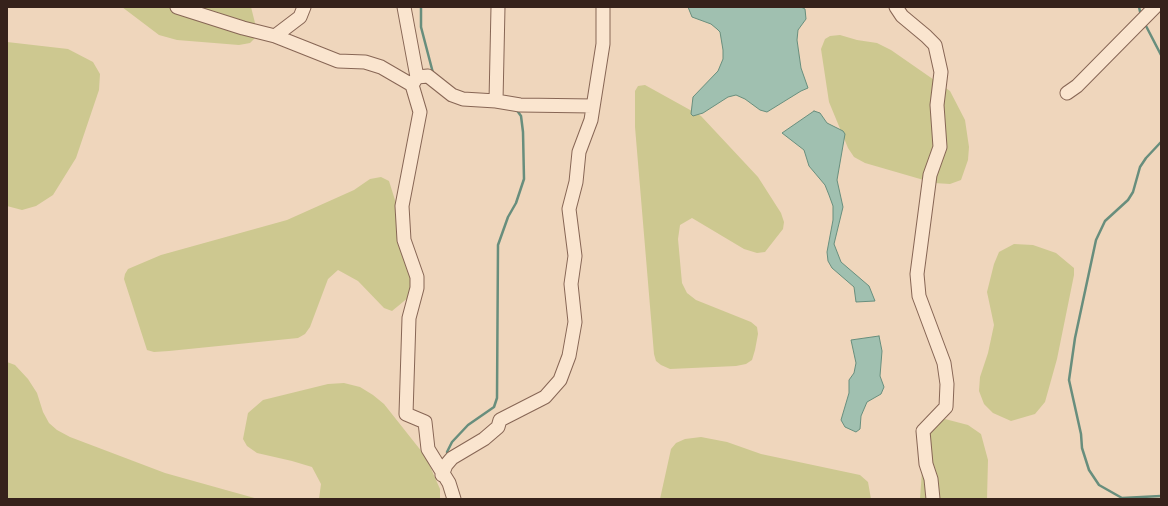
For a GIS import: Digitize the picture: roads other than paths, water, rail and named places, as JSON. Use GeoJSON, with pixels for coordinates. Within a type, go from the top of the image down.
{"type":"FeatureCollection","features":[{"type":"Feature","properties":{"kind":"street"},"geometry":{"type":"LineString","coordinates":[[177,7],[275,36],[338,61],[365,62],[415,81],[428,76],[452,95],[463,99],[496,101],[520,105],[593,106]]}},
{"type":"Feature","properties":{"kind":"street"},"geometry":{"type":"LineString","coordinates":[[275,36],[300,17],[304,7]]}},
{"type":"Feature","properties":{"kind":"street"},"geometry":{"type":"LineString","coordinates":[[404,7],[420,112],[402,206],[404,240],[417,277],[417,288],[409,318],[406,414],[425,422],[428,449],[442,475],[449,483],[454,499]]}},
{"type":"Feature","properties":{"kind":"street"},"geometry":{"type":"LineString","coordinates":[[496,101],[498,7]]}},
{"type":"Feature","properties":{"kind":"street"},"geometry":{"type":"LineString","coordinates":[[442,475],[446,465],[452,458],[484,439],[498,427],[500,420],[545,397],[560,380],[569,356],[575,322],[570,284],[575,256],[569,208],[576,182],[579,152],[591,120],[603,44],[603,7]]}},
{"type":"Feature","properties":{"kind":"street"},"geometry":{"type":"LineString","coordinates":[[896,7],[902,16],[935,45],[941,72],[937,105],[940,147],[930,175],[917,274],[919,296],[944,363],[947,384],[946,407],[923,431],[926,464],[931,480],[933,499]]}},
{"type":"Feature","properties":{"kind":"street"},"geometry":{"type":"LineString","coordinates":[[1066,93],[1077,86],[1154,7]]}},
{"type":"Feature","properties":{"kind":"waterway"},"geometry":{"type":"LineString","coordinates":[[421,7],[421,27],[433,73]]}},
{"type":"Feature","properties":{"kind":"waterway"},"geometry":{"type":"LineString","coordinates":[[1139,7],[1141,16]]}},
{"type":"Feature","properties":{"kind":"waterway"},"geometry":{"type":"LineString","coordinates":[[1145,24],[1161,55]]}},
{"type":"Feature","properties":{"kind":"waterway"},"geometry":{"type":"LineString","coordinates":[[447,452],[452,442],[468,425],[494,407],[497,398],[498,245],[508,217],[516,203],[524,179],[523,132],[521,116],[516,109]]}},
{"type":"Feature","properties":{"kind":"waterway"},"geometry":{"type":"LineString","coordinates":[[1161,142],[1140,167],[1133,192],[1128,200],[1105,221],[1096,240],[1075,338],[1069,380],[1081,434],[1082,448],[1089,470],[1099,485],[1122,498],[1161,496]]}}]}
